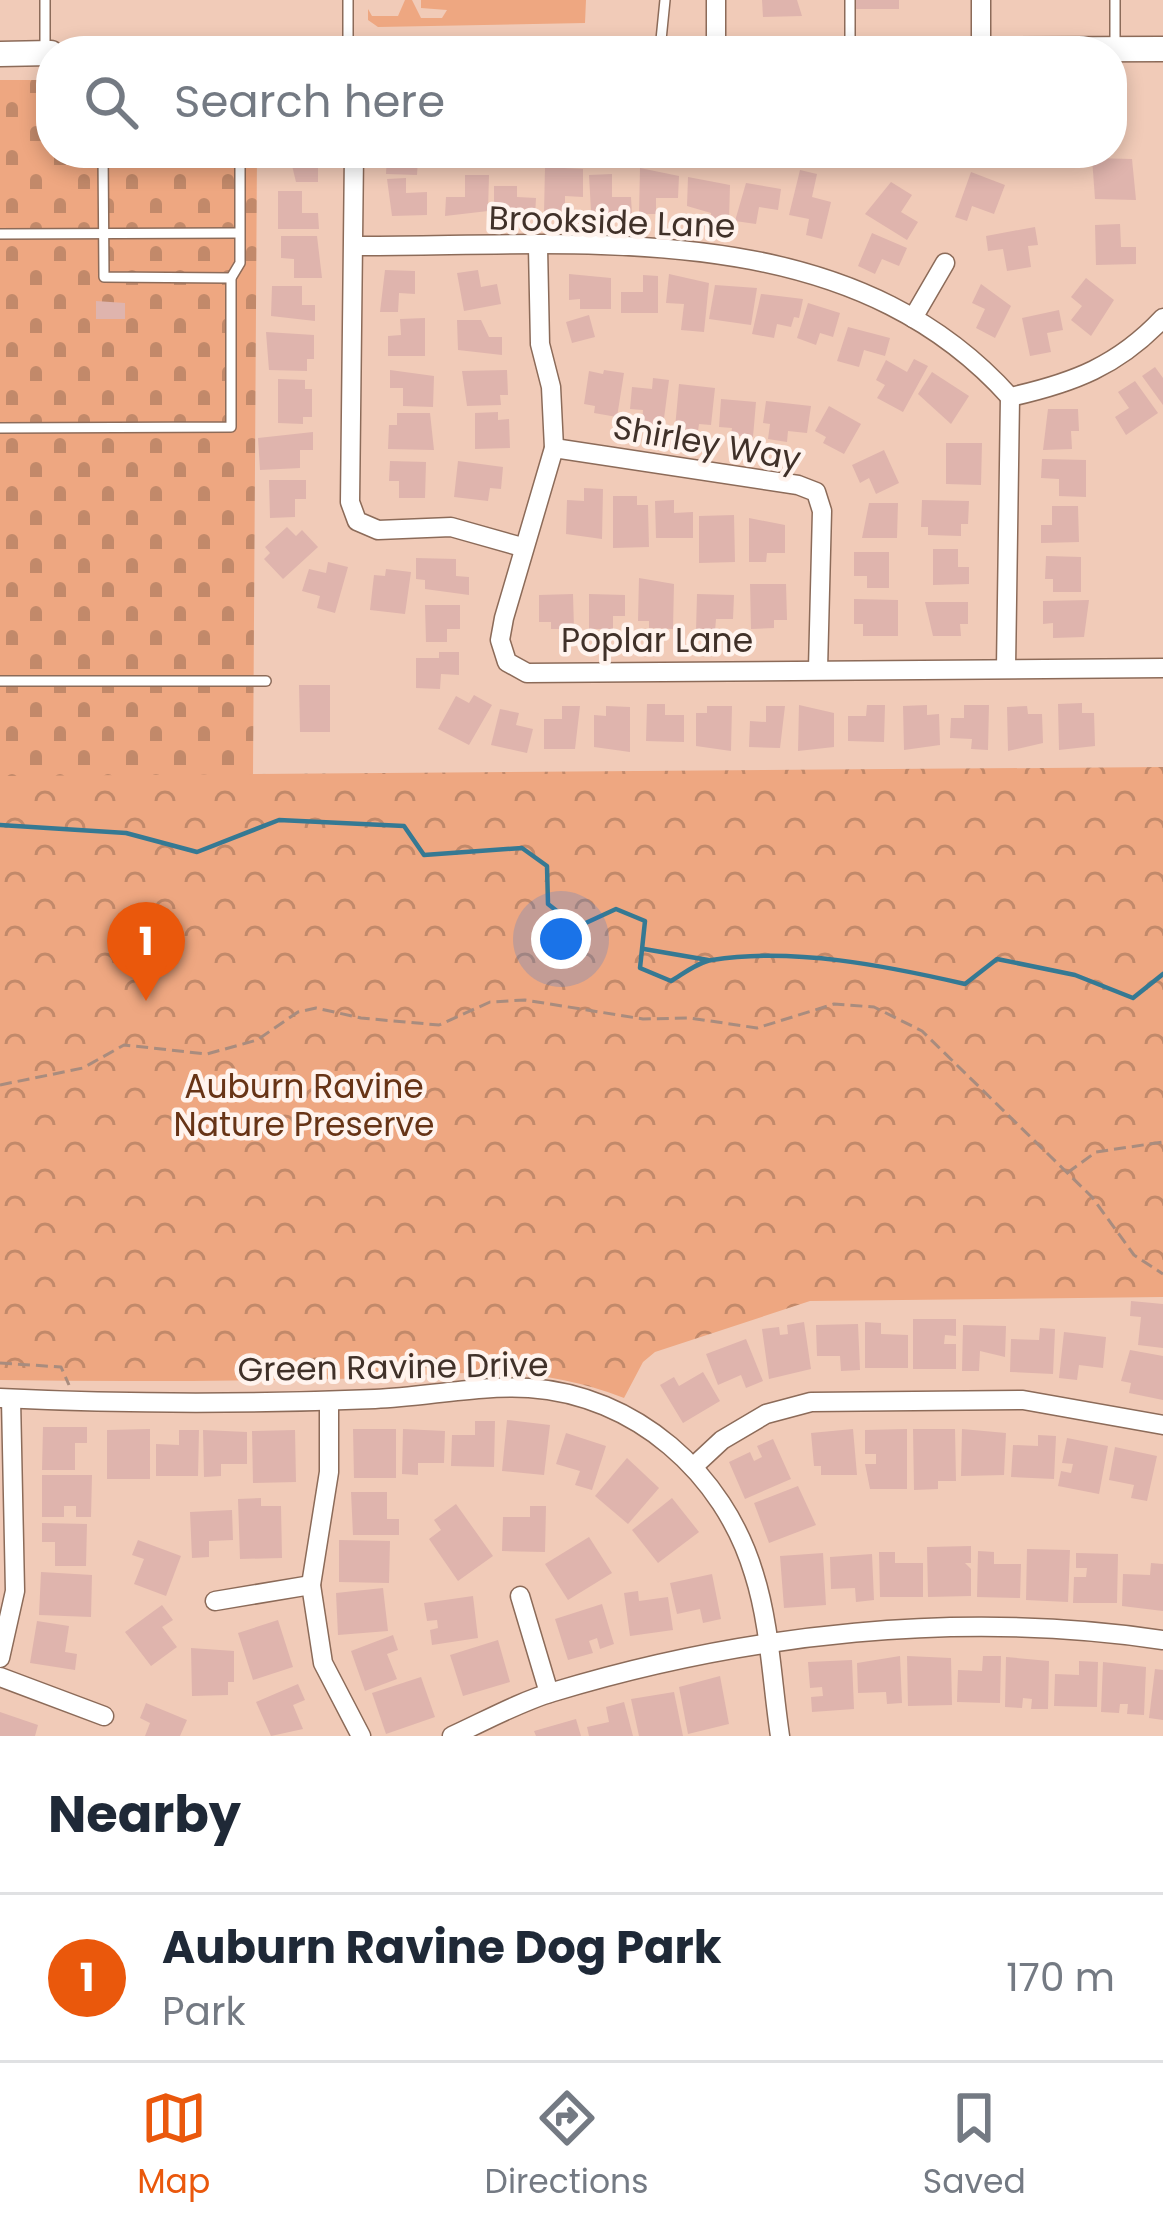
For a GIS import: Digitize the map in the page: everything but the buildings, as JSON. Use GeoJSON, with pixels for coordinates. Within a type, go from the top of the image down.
{"type":"FeatureCollection","features":[{"type":"Feature","properties":{"kind":"street"},"geometry":{"type":"LineString","coordinates":[[716,0],[716,36]]}},
{"type":"Feature","properties":{"kind":"street"},"geometry":{"type":"LineString","coordinates":[[981,0],[981,36]]}},
{"type":"Feature","properties":{"kind":"street"},"geometry":{"type":"LineString","coordinates":[[1127,49],[1163,49]]}},
{"type":"Feature","properties":{"kind":"street"},"geometry":{"type":"LineString","coordinates":[[0,54],[36,53]]}},
{"type":"Feature","properties":{"kind":"street"},"geometry":{"type":"LineString","coordinates":[[354,168],[350,502],[357,521],[378,530],[451,527],[522,547]]}},
{"type":"Feature","properties":{"kind":"street","name":"Brookside Lane"},"geometry":{"type":"LineString","coordinates":[[354,246],[658,248],[766,261],[819,274],[913,318],[986,370],[1010,397]]}},
{"type":"Feature","properties":{"kind":"street","name":"Poplar Lane"},"geometry":{"type":"LineString","coordinates":[[538,247],[540,344],[551,387],[554,448],[522,547],[500,640],[507,662],[527,673],[1163,668]]}},
{"type":"Feature","properties":{"kind":"street"},"geometry":{"type":"LineString","coordinates":[[913,318],[946,262]]}},
{"type":"Feature","properties":{"kind":"street"},"geometry":{"type":"LineString","coordinates":[[1006,668],[1010,397],[1071,385],[1112,363],[1163,318]]}},
{"type":"Feature","properties":{"kind":"street","name":"Shirley Way"},"geometry":{"type":"LineString","coordinates":[[554,448],[797,485],[816,492],[822,511],[818,669]]}},
{"type":"Feature","properties":{"kind":"street","name":"Green Ravine Drive"},"geometry":{"type":"LineString","coordinates":[[6,1399],[329,1401],[531,1388],[585,1397],[632,1417],[693,1467],[718,1496],[738,1535],[754,1575],[780,1736]]}},
{"type":"Feature","properties":{"kind":"street"},"geometry":{"type":"LineString","coordinates":[[0,1658],[15,1591],[6,1399]]}},
{"type":"Feature","properties":{"kind":"street"},"geometry":{"type":"LineString","coordinates":[[693,1467],[722,1440],[766,1414],[811,1402],[1023,1400],[1163,1425]]}},
{"type":"Feature","properties":{"kind":"street"},"geometry":{"type":"LineString","coordinates":[[329,1401],[329,1472],[311,1585],[323,1663],[361,1736]]}},
{"type":"Feature","properties":{"kind":"street"},"geometry":{"type":"LineString","coordinates":[[215,1601],[311,1585]]}},
{"type":"Feature","properties":{"kind":"street"},"geometry":{"type":"LineString","coordinates":[[520,1596],[549,1693]]}},
{"type":"Feature","properties":{"kind":"street"},"geometry":{"type":"LineString","coordinates":[[452,1736],[549,1693],[766,1643],[951,1627],[1163,1640]]}},
{"type":"Feature","properties":{"kind":"street"},"geometry":{"type":"LineString","coordinates":[[0,1677],[104,1716]]}},
{"type":"Feature","properties":{"kind":"lane"},"geometry":{"type":"LineString","coordinates":[[45,0],[47,36]]}},
{"type":"Feature","properties":{"kind":"lane"},"geometry":{"type":"LineString","coordinates":[[348,0],[348,36]]}},
{"type":"Feature","properties":{"kind":"lane"},"geometry":{"type":"LineString","coordinates":[[661,36],[665,0]]}},
{"type":"Feature","properties":{"kind":"lane"},"geometry":{"type":"LineString","coordinates":[[850,0],[850,36]]}},
{"type":"Feature","properties":{"kind":"lane"},"geometry":{"type":"LineString","coordinates":[[1115,0],[1115,36]]}},
{"type":"Feature","properties":{"kind":"lane"},"geometry":{"type":"LineString","coordinates":[[103,168],[107,279],[231,278]]}},
{"type":"Feature","properties":{"kind":"lane"},"geometry":{"type":"LineString","coordinates":[[0,428],[228,430],[231,278],[240,262],[240,168]]}},
{"type":"Feature","properties":{"kind":"lane"},"geometry":{"type":"LineString","coordinates":[[0,235],[238,233]]}},
{"type":"Feature","properties":{"kind":"lane"},"geometry":{"type":"LineString","coordinates":[[0,680],[266,681]]}},
{"type":"Feature","properties":{"kind":"path"},"geometry":{"type":"LineString","coordinates":[[0,1085],[83,1067],[124,1046],[207,1054],[257,1040],[298,1012],[316,1008],[431,1026],[490,1002],[541,1001],[643,1019],[690,1018],[758,1028],[779,1025],[823,1006],[859,1004],[912,1023],[1067,1173],[1134,1256],[1163,1274]]}},
{"type":"Feature","properties":{"kind":"path"},"geometry":{"type":"LineString","coordinates":[[1067,1173],[1096,1152],[1163,1142]]}},
{"type":"Feature","properties":{"kind":"path"},"geometry":{"type":"LineString","coordinates":[[0,1363],[61,1367],[70,1399]]}},
{"type":"Feature","properties":{"kind":"green space"},"geometry":{"type":"Polygon","coordinates":[[[405,0],[412,0],[421,18],[442,18],[447,10],[421,8],[421,0],[586,0],[585,23],[378,27],[368,20],[368,9],[372,16],[398,16],[405,0]]]}},
{"type":"Feature","properties":{"kind":"green space"},"geometry":{"type":"Polygon","coordinates":[[[0,80],[36,80],[36,168],[257,168],[253,776],[0,777],[0,80]]]}},
{"type":"Feature","properties":{"kind":"green space","name":"Auburn Ravine Nature Preserve"},"geometry":{"type":"Polygon","coordinates":[[[1163,767],[1163,1297],[810,1301],[655,1352],[643,1362],[624,1398],[549,1378],[480,1373],[250,1380],[0,1380],[0,776],[1163,767]]]}},
{"type":"Feature","properties":{"kind":"waterway"},"geometry":{"type":"LineString","coordinates":[[0,825],[126,833],[197,852],[279,820],[404,826],[424,855],[522,848],[547,866],[548,904],[577,927],[616,909],[645,921],[640,968],[671,981],[707,961],[775,956],[872,965],[965,984],[997,959],[1075,975],[1133,998],[1163,974]]}},
{"type":"Feature","properties":{"kind":"waterway"},"geometry":{"type":"LineString","coordinates":[[644,949],[708,960]]}},
{"type":"Feature","properties":{"kind":"place","name":"Auburn Ravine Dog Park"},"geometry":{"type":"Point","coordinates":[146,1001]}}]}
